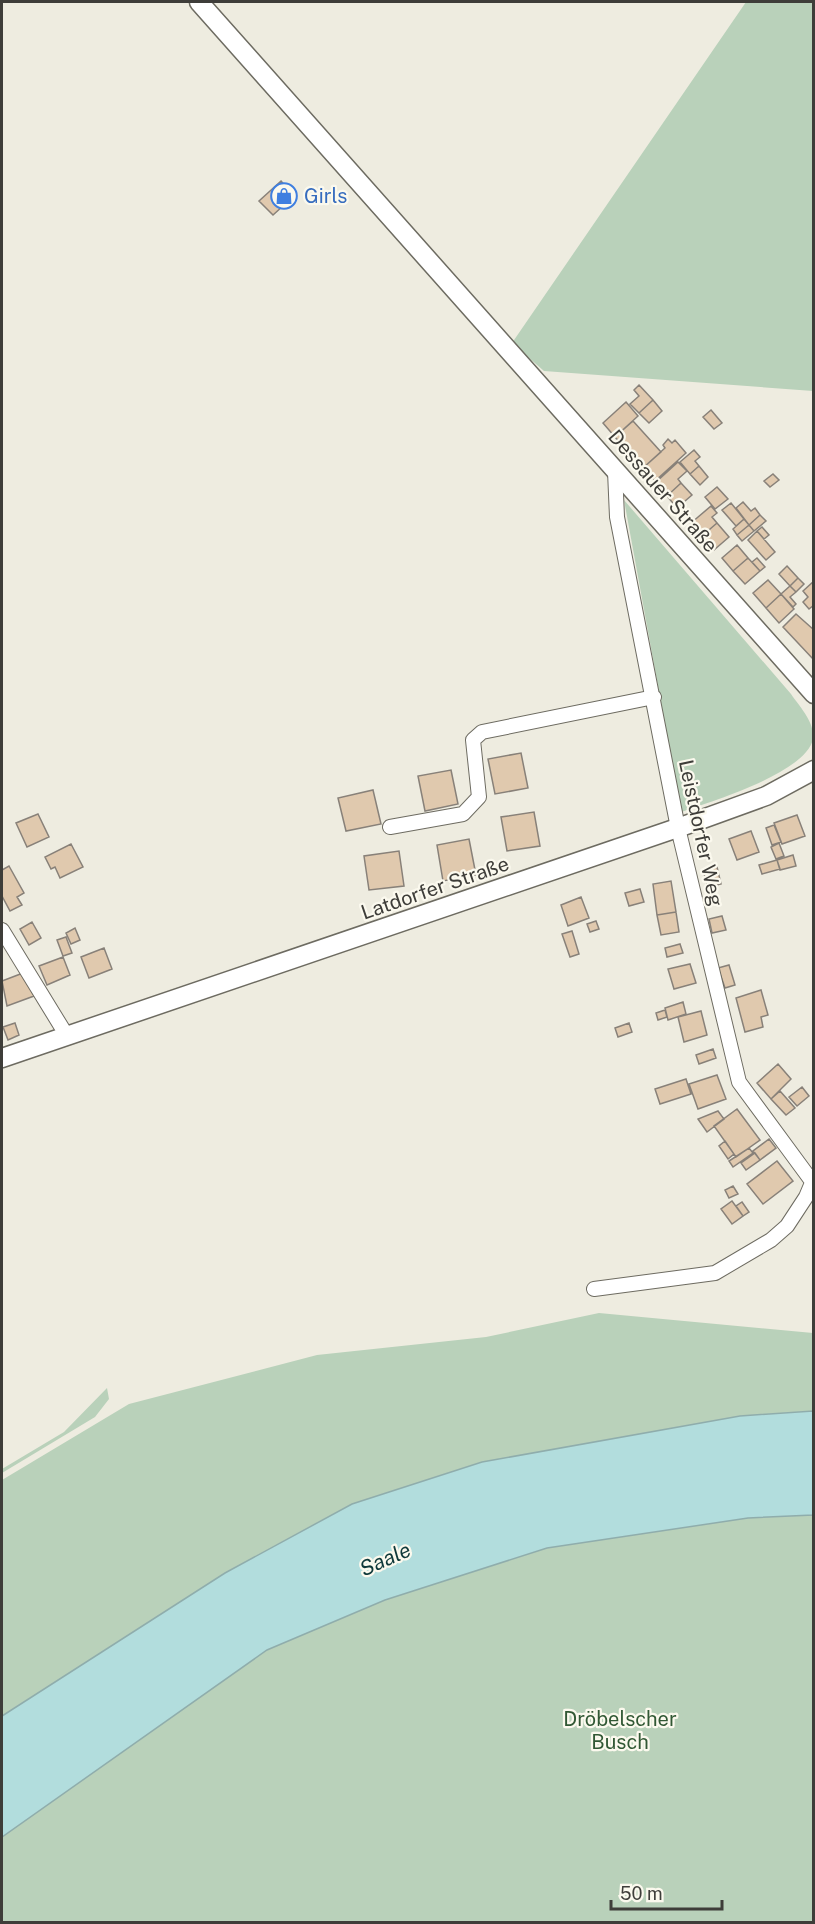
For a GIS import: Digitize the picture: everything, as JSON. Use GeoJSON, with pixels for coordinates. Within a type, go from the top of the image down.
{"type":"FeatureCollection","features":[{"type":"Feature","properties":{"kind":"main road","name":"Dessauer Straße"},"geometry":{"type":"LineString","coordinates":[[199,2],[813,694]]}},
{"type":"Feature","properties":{"kind":"main road","name":"Latdorfer Straße"},"geometry":{"type":"LineString","coordinates":[[2,1058],[678,828],[766,795],[813,770]]}},
{"type":"Feature","properties":{"kind":"street","name":"Leistdorfer Weg"},"geometry":{"type":"LineString","coordinates":[[615,471],[618,517],[678,828],[739,1082],[812,1179]]}},
{"type":"Feature","properties":{"kind":"street"},"geometry":{"type":"LineString","coordinates":[[390,827],[463,814],[478,797],[473,740],[482,732],[654,697]]}},
{"type":"Feature","properties":{"kind":"street"},"geometry":{"type":"LineString","coordinates":[[2,930],[67,1036]]}},
{"type":"Feature","properties":{"kind":"street"},"geometry":{"type":"LineString","coordinates":[[594,1289],[715,1273],[771,1240],[787,1226],[806,1197],[812,1179]]}},
{"type":"Feature","properties":{"kind":"green space"},"geometry":{"type":"Polygon","coordinates":[[[746,2],[813,2],[813,391],[544,371],[512,343],[746,2]]]}},
{"type":"Feature","properties":{"kind":"green space"},"geometry":{"type":"Polygon","coordinates":[[[624,500],[791,694],[812,726],[813,739],[807,751],[794,763],[756,784],[681,812],[624,500]]]}},
{"type":"Feature","properties":{"kind":"green space"},"geometry":{"type":"Polygon","coordinates":[[[599,1313],[813,1333],[813,1411],[740,1416],[482,1462],[352,1504],[225,1573],[2,1716],[2,1480],[129,1404],[317,1355],[486,1337],[599,1313]]]}},
{"type":"Feature","properties":{"kind":"green space"},"geometry":{"type":"Polygon","coordinates":[[[107,1388],[109,1399],[95,1417],[2,1473],[2,1469],[64,1432],[107,1388]]]}},
{"type":"Feature","properties":{"kind":"green space","name":"Dröbelscher Busch"},"geometry":{"type":"Polygon","coordinates":[[[813,1515],[813,1922],[2,1922],[2,1837],[267,1650],[385,1600],[547,1548],[748,1518],[813,1515]]]}},
{"type":"Feature","properties":{"kind":"water","name":"Saale"},"geometry":{"type":"Polygon","coordinates":[[[813,1411],[813,1515],[748,1518],[547,1548],[385,1600],[267,1650],[2,1837],[2,1716],[225,1573],[352,1504],[482,1462],[740,1416],[813,1411]]]}},
{"type":"Feature","properties":{"kind":"building"},"geometry":{"type":"Polygon","coordinates":[[[281,181],[294,196],[273,215],[259,201],[281,181]]]}},
{"type":"Feature","properties":{"kind":"building"},"geometry":{"type":"Polygon","coordinates":[[[639,385],[653,400],[639,413],[630,404],[639,396],[634,390],[639,385]]]}},
{"type":"Feature","properties":{"kind":"building"},"geometry":{"type":"Polygon","coordinates":[[[653,400],[662,411],[649,423],[639,413],[653,400]]]}},
{"type":"Feature","properties":{"kind":"building"},"geometry":{"type":"Polygon","coordinates":[[[626,402],[638,416],[615,437],[603,423],[626,402]]]}},
{"type":"Feature","properties":{"kind":"building"},"geometry":{"type":"Polygon","coordinates":[[[711,410],[722,423],[714,429],[703,417],[711,410]]]}},
{"type":"Feature","properties":{"kind":"building"},"geometry":{"type":"Polygon","coordinates":[[[633,421],[661,452],[643,468],[615,437],[633,421]]]}},
{"type":"Feature","properties":{"kind":"building"},"geometry":{"type":"Polygon","coordinates":[[[668,439],[672,443],[675,440],[686,453],[655,481],[643,468],[665,448],[663,445],[668,439]]]}},
{"type":"Feature","properties":{"kind":"building"},"geometry":{"type":"Polygon","coordinates":[[[694,450],[700,457],[695,461],[699,466],[690,474],[680,462],[694,450]]]}},
{"type":"Feature","properties":{"kind":"building"},"geometry":{"type":"Polygon","coordinates":[[[678,462],[687,471],[678,479],[681,483],[667,496],[655,483],[678,462]]]}},
{"type":"Feature","properties":{"kind":"building"},"geometry":{"type":"Polygon","coordinates":[[[699,466],[708,477],[700,485],[690,474],[699,466]]]}},
{"type":"Feature","properties":{"kind":"building"},"geometry":{"type":"Polygon","coordinates":[[[773,474],[779,480],[770,487],[764,481],[773,474]]]}},
{"type":"Feature","properties":{"kind":"building"},"geometry":{"type":"Polygon","coordinates":[[[681,483],[692,495],[677,508],[667,496],[681,483]]]}},
{"type":"Feature","properties":{"kind":"building"},"geometry":{"type":"Polygon","coordinates":[[[717,487],[728,499],[715,509],[705,497],[717,487]]]}},
{"type":"Feature","properties":{"kind":"building"},"geometry":{"type":"Polygon","coordinates":[[[743,502],[751,511],[755,508],[760,515],[749,525],[736,508],[743,502]]]}},
{"type":"Feature","properties":{"kind":"building"},"geometry":{"type":"Polygon","coordinates":[[[731,503],[744,519],[736,526],[722,510],[731,503]]]}},
{"type":"Feature","properties":{"kind":"building"},"geometry":{"type":"Polygon","coordinates":[[[711,506],[717,513],[712,517],[717,523],[702,536],[691,523],[711,506]]]}},
{"type":"Feature","properties":{"kind":"building"},"geometry":{"type":"Polygon","coordinates":[[[760,515],[766,521],[754,531],[749,525],[760,515]]]}},
{"type":"Feature","properties":{"kind":"building"},"geometry":{"type":"Polygon","coordinates":[[[744,519],[749,525],[737,535],[733,529],[744,519]]]}},
{"type":"Feature","properties":{"kind":"building"},"geometry":{"type":"Polygon","coordinates":[[[717,523],[729,537],[714,550],[702,536],[717,523]]]}},
{"type":"Feature","properties":{"kind":"building"},"geometry":{"type":"Polygon","coordinates":[[[749,525],[754,531],[742,541],[737,535],[749,525]]]}},
{"type":"Feature","properties":{"kind":"building"},"geometry":{"type":"Polygon","coordinates":[[[762,527],[769,535],[764,539],[757,531],[762,527]]]}},
{"type":"Feature","properties":{"kind":"building"},"geometry":{"type":"Polygon","coordinates":[[[757,531],[775,552],[766,560],[748,540],[757,531]]]}},
{"type":"Feature","properties":{"kind":"building"},"geometry":{"type":"Polygon","coordinates":[[[737,545],[748,558],[733,571],[722,558],[737,545]]]}},
{"type":"Feature","properties":{"kind":"building"},"geometry":{"type":"Polygon","coordinates":[[[748,558],[760,571],[745,584],[733,571],[748,558]]]}},
{"type":"Feature","properties":{"kind":"building"},"geometry":{"type":"Polygon","coordinates":[[[757,558],[765,567],[760,571],[752,562],[757,558]]]}},
{"type":"Feature","properties":{"kind":"building"},"geometry":{"type":"Polygon","coordinates":[[[787,566],[798,578],[790,586],[779,574],[787,566]]]}},
{"type":"Feature","properties":{"kind":"building"},"geometry":{"type":"Polygon","coordinates":[[[798,578],[804,584],[796,592],[790,586],[798,578]]]}},
{"type":"Feature","properties":{"kind":"building"},"geometry":{"type":"Polygon","coordinates":[[[768,580],[781,594],[766,608],[753,593],[768,580]]]}},
{"type":"Feature","properties":{"kind":"building"},"geometry":{"type":"Polygon","coordinates":[[[814,581],[814,605],[809,609],[803,602],[808,597],[803,591],[814,581]]]}},
{"type":"Feature","properties":{"kind":"building"},"geometry":{"type":"Polygon","coordinates":[[[790,586],[796,592],[790,597],[796,604],[793,607],[781,594],[790,586]]]}},
{"type":"Feature","properties":{"kind":"building"},"geometry":{"type":"Polygon","coordinates":[[[781,594],[794,609],[779,623],[766,608],[781,594]]]}},
{"type":"Feature","properties":{"kind":"building"},"geometry":{"type":"Polygon","coordinates":[[[796,614],[814,630],[813,659],[783,627],[796,614]]]}},
{"type":"Feature","properties":{"kind":"building"},"geometry":{"type":"Polygon","coordinates":[[[521,753],[528,788],[495,794],[488,759],[521,753]]]}},
{"type":"Feature","properties":{"kind":"building"},"geometry":{"type":"Polygon","coordinates":[[[451,770],[458,804],[425,811],[418,776],[451,770]]]}},
{"type":"Feature","properties":{"kind":"building"},"geometry":{"type":"Polygon","coordinates":[[[373,790],[381,824],[346,831],[338,798],[373,790]]]}},
{"type":"Feature","properties":{"kind":"building"},"geometry":{"type":"Polygon","coordinates":[[[534,812],[540,846],[507,851],[501,817],[534,812]]]}},
{"type":"Feature","properties":{"kind":"building"},"geometry":{"type":"Polygon","coordinates":[[[38,814],[49,837],[27,847],[16,823],[38,814]]]}},
{"type":"Feature","properties":{"kind":"building"},"geometry":{"type":"Polygon","coordinates":[[[797,815],[805,836],[782,844],[774,823],[797,815]]]}},
{"type":"Feature","properties":{"kind":"building"},"geometry":{"type":"Polygon","coordinates":[[[774,825],[781,842],[772,845],[766,828],[774,825]]]}},
{"type":"Feature","properties":{"kind":"building"},"geometry":{"type":"Polygon","coordinates":[[[751,831],[759,852],[737,860],[729,839],[751,831]]]}},
{"type":"Feature","properties":{"kind":"building"},"geometry":{"type":"Polygon","coordinates":[[[469,839],[476,875],[443,881],[437,845],[469,839]]]}},
{"type":"Feature","properties":{"kind":"building"},"geometry":{"type":"Polygon","coordinates":[[[779,843],[784,856],[776,859],[771,847],[779,843]]]}},
{"type":"Feature","properties":{"kind":"building"},"geometry":{"type":"Polygon","coordinates":[[[71,844],[83,867],[60,878],[55,867],[51,869],[45,857],[71,844]]]}},
{"type":"Feature","properties":{"kind":"building"},"geometry":{"type":"Polygon","coordinates":[[[399,851],[404,886],[369,890],[364,856],[399,851]]]}},
{"type":"Feature","properties":{"kind":"building"},"geometry":{"type":"Polygon","coordinates":[[[793,855],[796,866],[780,870],[777,860],[793,855]]]}},
{"type":"Feature","properties":{"kind":"building"},"geometry":{"type":"Polygon","coordinates":[[[777,860],[780,869],[762,874],[759,865],[777,860]]]}},
{"type":"Feature","properties":{"kind":"building"},"geometry":{"type":"Polygon","coordinates":[[[9,866],[24,893],[17,897],[22,905],[10,911],[2,896],[2,870],[9,866]]]}},
{"type":"Feature","properties":{"kind":"building"},"geometry":{"type":"Polygon","coordinates":[[[717,867],[721,884],[708,887],[703,870],[717,867]]]}},
{"type":"Feature","properties":{"kind":"building"},"geometry":{"type":"Polygon","coordinates":[[[671,881],[676,912],[657,915],[653,884],[671,881]]]}},
{"type":"Feature","properties":{"kind":"building"},"geometry":{"type":"Polygon","coordinates":[[[640,889],[644,902],[629,906],[625,893],[640,889]]]}},
{"type":"Feature","properties":{"kind":"building"},"geometry":{"type":"Polygon","coordinates":[[[581,897],[589,918],[568,926],[561,905],[581,897]]]}},
{"type":"Feature","properties":{"kind":"building"},"geometry":{"type":"Polygon","coordinates":[[[676,912],[679,932],[661,935],[657,915],[676,912]]]}},
{"type":"Feature","properties":{"kind":"building"},"geometry":{"type":"Polygon","coordinates":[[[722,916],[726,930],[712,933],[709,919],[722,916]]]}},
{"type":"Feature","properties":{"kind":"building"},"geometry":{"type":"Polygon","coordinates":[[[596,921],[599,929],[590,932],[587,924],[596,921]]]}},
{"type":"Feature","properties":{"kind":"building"},"geometry":{"type":"Polygon","coordinates":[[[32,922],[41,938],[29,945],[20,929],[32,922]]]}},
{"type":"Feature","properties":{"kind":"building"},"geometry":{"type":"Polygon","coordinates":[[[75,928],[80,940],[71,944],[66,933],[75,928]]]}},
{"type":"Feature","properties":{"kind":"building"},"geometry":{"type":"Polygon","coordinates":[[[572,931],[579,954],[570,957],[562,934],[572,931]]]}},
{"type":"Feature","properties":{"kind":"building"},"geometry":{"type":"Polygon","coordinates":[[[66,937],[72,953],[63,956],[57,940],[66,937]]]}},
{"type":"Feature","properties":{"kind":"building"},"geometry":{"type":"Polygon","coordinates":[[[680,944],[683,953],[667,957],[665,948],[680,944]]]}},
{"type":"Feature","properties":{"kind":"building"},"geometry":{"type":"Polygon","coordinates":[[[104,948],[112,969],[89,978],[81,957],[104,948]]]}},
{"type":"Feature","properties":{"kind":"building"},"geometry":{"type":"Polygon","coordinates":[[[63,957],[70,975],[47,985],[39,966],[63,957]]]}},
{"type":"Feature","properties":{"kind":"building"},"geometry":{"type":"Polygon","coordinates":[[[690,964],[696,983],[674,989],[668,969],[690,964]]]}},
{"type":"Feature","properties":{"kind":"building"},"geometry":{"type":"Polygon","coordinates":[[[729,965],[735,985],[725,988],[718,968],[729,965]]]}},
{"type":"Feature","properties":{"kind":"building"},"geometry":{"type":"Polygon","coordinates":[[[23,973],[34,996],[7,1006],[2,981],[23,973]]]}},
{"type":"Feature","properties":{"kind":"building"},"geometry":{"type":"Polygon","coordinates":[[[761,990],[768,1015],[761,1017],[763,1027],[745,1032],[736,998],[761,990]]]}},
{"type":"Feature","properties":{"kind":"building"},"geometry":{"type":"Polygon","coordinates":[[[683,1002],[686,1014],[668,1020],[665,1008],[683,1002]]]}},
{"type":"Feature","properties":{"kind":"building"},"geometry":{"type":"Polygon","coordinates":[[[665,1010],[667,1017],[658,1020],[656,1013],[665,1010]]]}},
{"type":"Feature","properties":{"kind":"building"},"geometry":{"type":"Polygon","coordinates":[[[701,1011],[707,1035],[684,1042],[678,1017],[701,1011]]]}},
{"type":"Feature","properties":{"kind":"building"},"geometry":{"type":"Polygon","coordinates":[[[15,1023],[19,1035],[8,1040],[3,1027],[15,1023]]]}},
{"type":"Feature","properties":{"kind":"building"},"geometry":{"type":"Polygon","coordinates":[[[629,1023],[632,1032],[618,1037],[615,1028],[629,1023]]]}},
{"type":"Feature","properties":{"kind":"building"},"geometry":{"type":"Polygon","coordinates":[[[713,1049],[716,1058],[699,1064],[696,1055],[713,1049]]]}},
{"type":"Feature","properties":{"kind":"building"},"geometry":{"type":"Polygon","coordinates":[[[778,1064],[791,1079],[771,1099],[757,1083],[778,1064]]]}},
{"type":"Feature","properties":{"kind":"building"},"geometry":{"type":"Polygon","coordinates":[[[717,1075],[726,1099],[698,1109],[689,1084],[717,1075]]]}},
{"type":"Feature","properties":{"kind":"building"},"geometry":{"type":"Polygon","coordinates":[[[686,1079],[691,1094],[660,1104],[655,1089],[686,1079]]]}},
{"type":"Feature","properties":{"kind":"building"},"geometry":{"type":"Polygon","coordinates":[[[802,1087],[809,1096],[797,1106],[789,1097],[802,1087]]]}},
{"type":"Feature","properties":{"kind":"building"},"geometry":{"type":"Polygon","coordinates":[[[780,1091],[795,1108],[786,1115],[771,1099],[780,1091]]]}},
{"type":"Feature","properties":{"kind":"building"},"geometry":{"type":"Polygon","coordinates":[[[737,1109],[760,1140],[736,1157],[714,1126],[737,1109]]]}},
{"type":"Feature","properties":{"kind":"building"},"geometry":{"type":"Polygon","coordinates":[[[718,1111],[724,1119],[707,1132],[698,1119],[718,1111]]]}},
{"type":"Feature","properties":{"kind":"building"},"geometry":{"type":"Polygon","coordinates":[[[769,1139],[776,1148],[760,1160],[753,1151],[769,1139]]]}},
{"type":"Feature","properties":{"kind":"building"},"geometry":{"type":"Polygon","coordinates":[[[725,1141],[734,1154],[728,1159],[719,1146],[725,1141]]]}},
{"type":"Feature","properties":{"kind":"building"},"geometry":{"type":"Polygon","coordinates":[[[749,1148],[753,1153],[733,1167],[729,1161],[749,1148]]]}},
{"type":"Feature","properties":{"kind":"building"},"geometry":{"type":"Polygon","coordinates":[[[755,1153],[760,1160],[746,1170],[741,1163],[755,1153]]]}},
{"type":"Feature","properties":{"kind":"building"},"geometry":{"type":"Polygon","coordinates":[[[777,1161],[793,1181],[763,1204],[747,1184],[777,1161]]]}},
{"type":"Feature","properties":{"kind":"building"},"geometry":{"type":"Polygon","coordinates":[[[733,1186],[738,1194],[729,1198],[725,1190],[733,1186]]]}},
{"type":"Feature","properties":{"kind":"building"},"geometry":{"type":"Polygon","coordinates":[[[732,1201],[743,1216],[732,1224],[721,1209],[732,1201]]]}},
{"type":"Feature","properties":{"kind":"building"},"geometry":{"type":"Polygon","coordinates":[[[742,1202],[749,1212],[743,1216],[736,1206],[742,1202]]]}},
{"type":"Feature","properties":{"kind":"place","name":"Girls"},"geometry":{"type":"Point","coordinates":[284,196]}}]}
